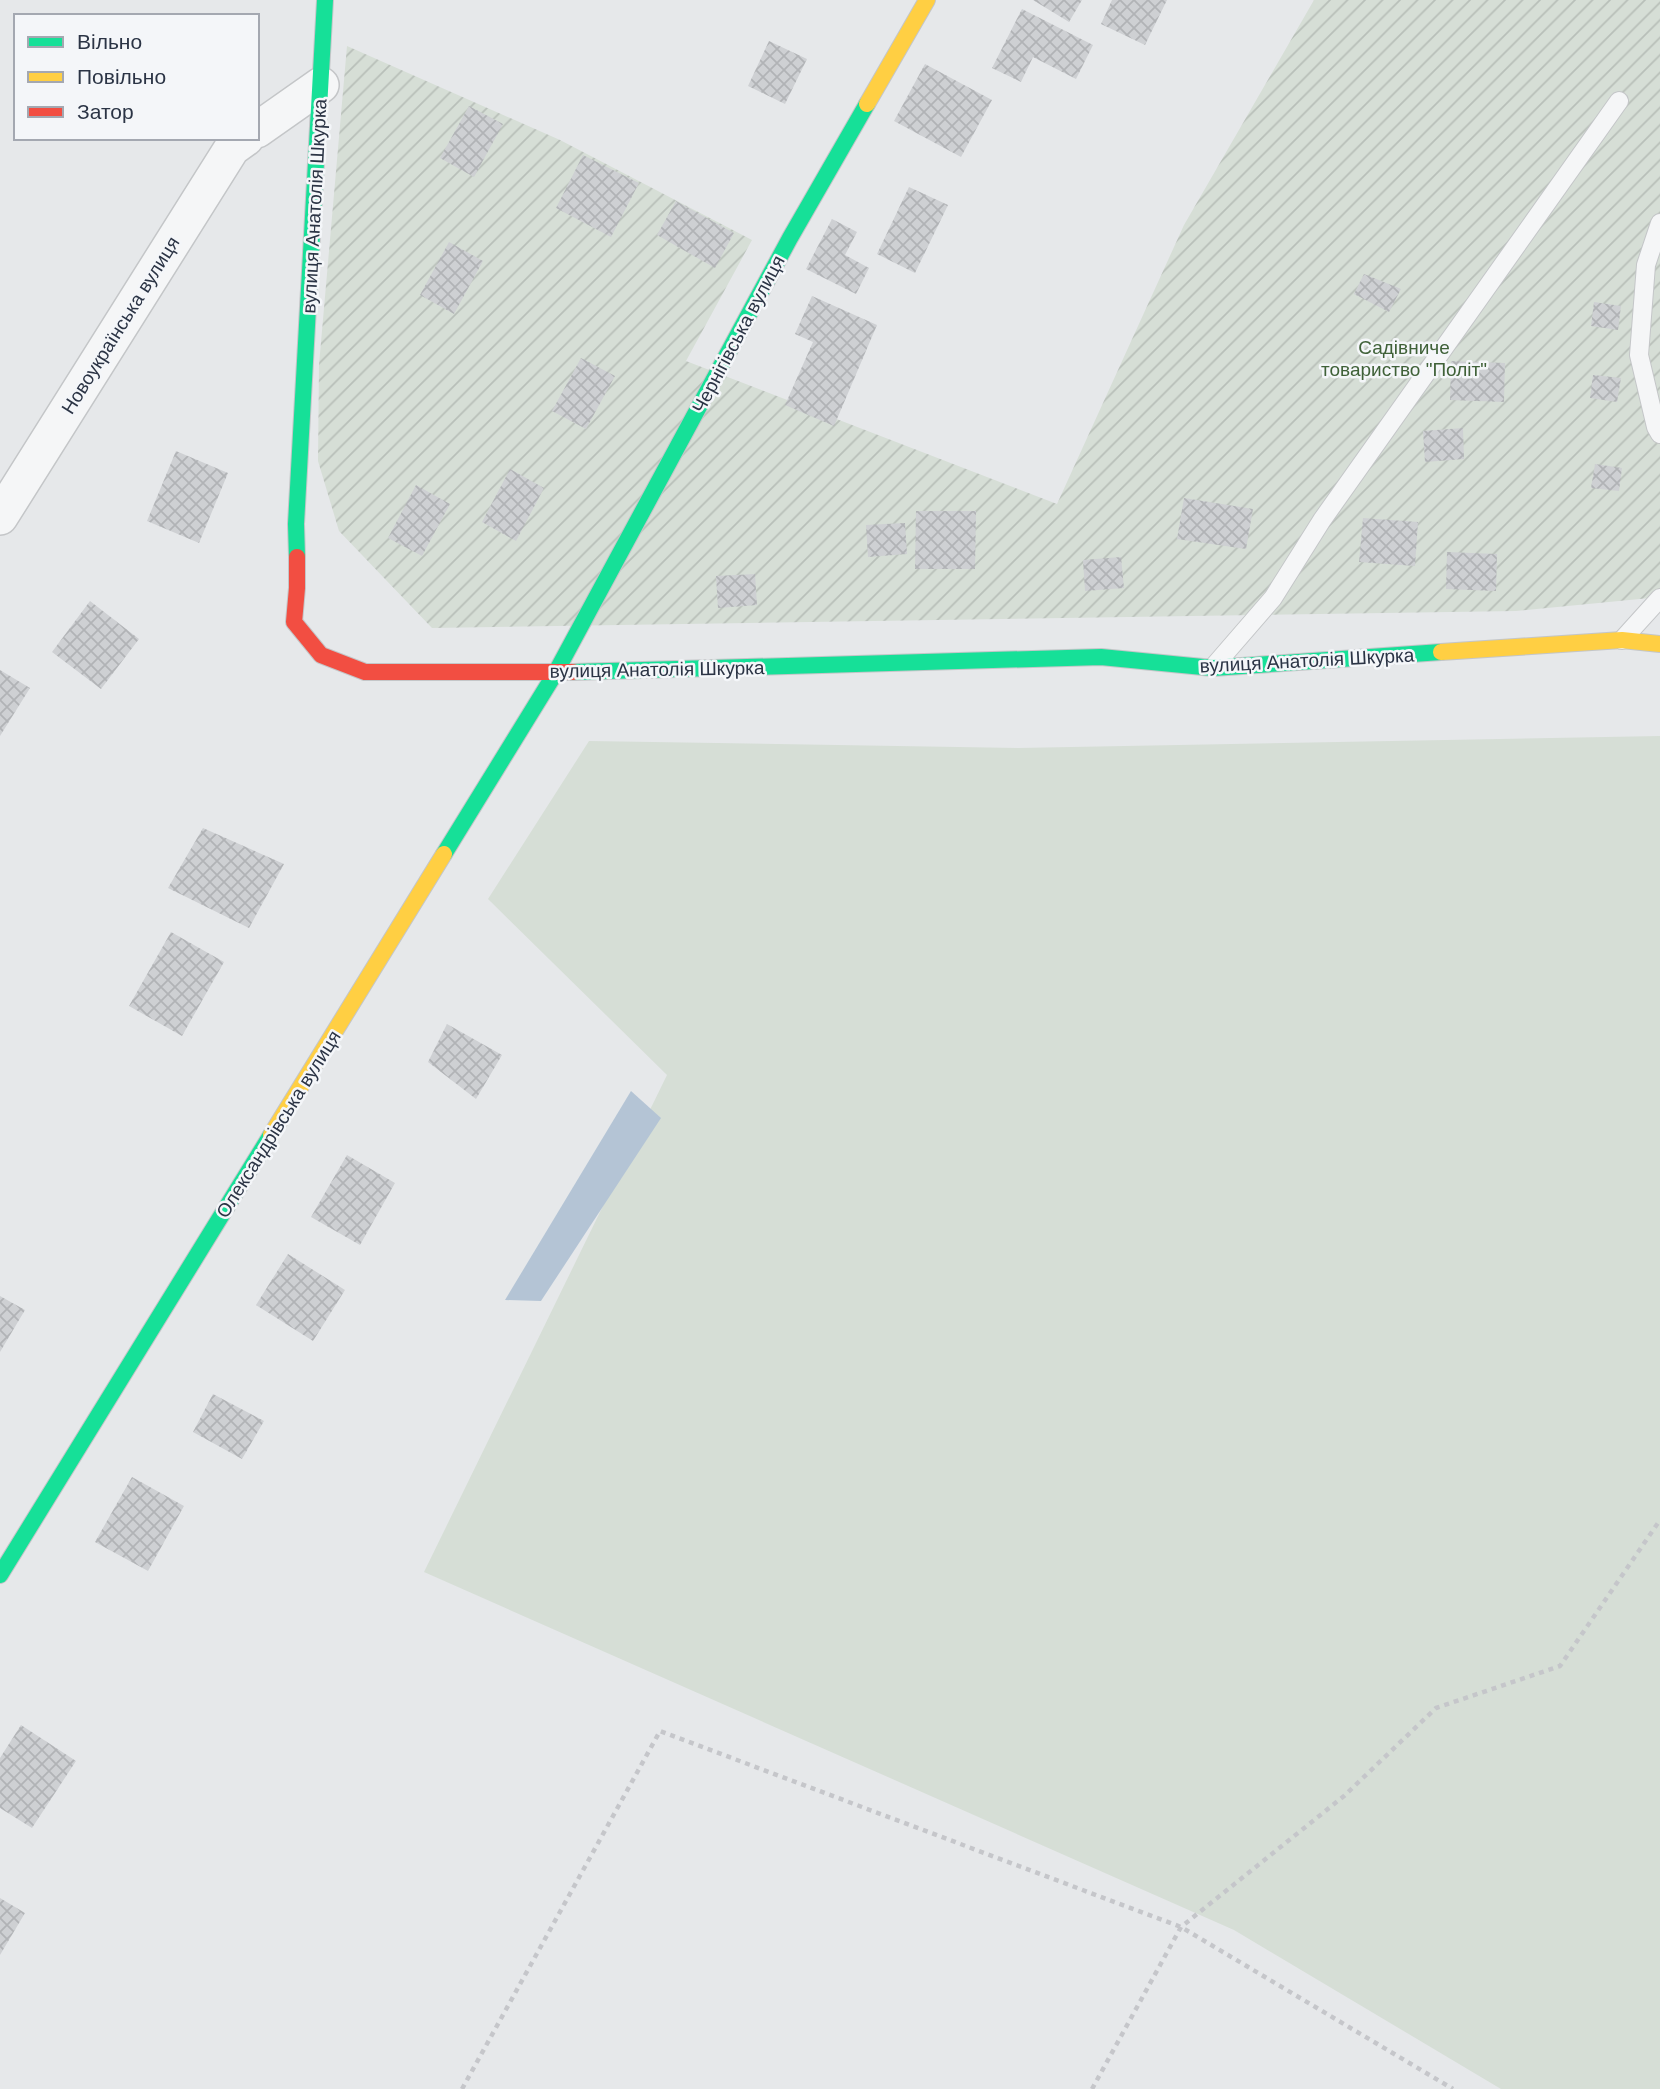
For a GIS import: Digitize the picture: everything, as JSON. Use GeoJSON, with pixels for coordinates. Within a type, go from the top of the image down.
{"type":"FeatureCollection","features":[{"type":"Feature","properties":{"kind":"street","name":"вулиця Анатолія Шкурка"},"geometry":{"type":"LineString","coordinates":[[325,0],[296,524],[297,588],[294,622],[321,655],[365,672],[556,672],[1101,657],[1213,668],[1622,640],[1660,643]]}},
{"type":"Feature","properties":{"kind":"street","name":"Чернігівська вулиця"},"geometry":{"type":"LineString","coordinates":[[556,672],[790,238],[927,0]]}},
{"type":"Feature","properties":{"kind":"street"},"geometry":{"type":"LineString","coordinates":[[259,129],[321,85]]}},
{"type":"Feature","properties":{"kind":"street","name":"Новоукраїнська вулиця"},"geometry":{"type":"LineString","coordinates":[[0,517],[232,148],[243,140]]}},
{"type":"Feature","properties":{"kind":"street","name":"Олександрівська вулиця"},"geometry":{"type":"LineString","coordinates":[[0,1575],[556,672]]}},
{"type":"Feature","properties":{"kind":"lane"},"geometry":{"type":"LineString","coordinates":[[1213,668],[1273,598],[1330,508],[1619,101]]}},
{"type":"Feature","properties":{"kind":"lane"},"geometry":{"type":"LineString","coordinates":[[1660,223],[1646,265],[1639,355],[1660,435]]}},
{"type":"Feature","properties":{"kind":"lane"},"geometry":{"type":"LineString","coordinates":[[1622,640],[1660,598]]}},
{"type":"Feature","properties":{"kind":"path"},"geometry":{"type":"LineString","coordinates":[[1092,2089],[1181,1927],[1345,1796],[1436,1708],[1560,1667],[1660,1520]]}},
{"type":"Feature","properties":{"kind":"path"},"geometry":{"type":"LineString","coordinates":[[462,2089],[660,1731],[1181,1927],[1453,2089]]}},
{"type":"Feature","properties":{"kind":"green space","name":"Садівниче товариство \"Політ\""},"geometry":{"type":"Polygon","coordinates":[[[1314,0],[1660,0],[1660,597],[1516,611],[432,628],[339,531],[318,461],[319,365],[347,46],[560,140],[752,240],[686,361],[1057,504],[1184,225],[1314,0]]]}},
{"type":"Feature","properties":{"kind":"green space"},"geometry":{"type":"Polygon","coordinates":[[[1660,736],[1660,2089],[1501,2089],[1234,1930],[424,1572],[667,1075],[488,899],[589,741],[1018,748],[1660,736]]]}},
{"type":"Feature","properties":{"kind":"water"},"geometry":{"type":"Polygon","coordinates":[[[631,1091],[661,1118],[541,1301],[505,1300],[631,1091]]]}},
{"type":"Feature","properties":{"kind":"building"},"geometry":{"type":"Polygon","coordinates":[[[1033,0],[1082,0],[1069,22],[1033,0]]]}},
{"type":"Feature","properties":{"kind":"building"},"geometry":{"type":"Polygon","coordinates":[[[1112,0],[1167,0],[1145,45],[1101,24],[1112,0]]]}},
{"type":"Feature","properties":{"kind":"building"},"geometry":{"type":"Polygon","coordinates":[[[1022,9],[1093,45],[1076,79],[1033,57],[1021,82],[992,68],[1022,9]]]}},
{"type":"Feature","properties":{"kind":"building"},"geometry":{"type":"Polygon","coordinates":[[[769,41],[807,59],[785,104],[748,86],[769,41]]]}},
{"type":"Feature","properties":{"kind":"building"},"geometry":{"type":"Polygon","coordinates":[[[925,64],[992,100],[961,157],[894,121],[925,64]]]}},
{"type":"Feature","properties":{"kind":"building"},"geometry":{"type":"Polygon","coordinates":[[[469,106],[503,124],[474,177],[440,158],[469,106]]]}},
{"type":"Feature","properties":{"kind":"building"},"geometry":{"type":"Polygon","coordinates":[[[583,155],[639,183],[611,237],[556,208],[583,155]]]}},
{"type":"Feature","properties":{"kind":"building"},"geometry":{"type":"Polygon","coordinates":[[[909,187],[948,205],[915,273],[877,254],[909,187]]]}},
{"type":"Feature","properties":{"kind":"building"},"geometry":{"type":"Polygon","coordinates":[[[676,201],[734,233],[715,268],[657,235],[676,201]]]}},
{"type":"Feature","properties":{"kind":"building"},"geometry":{"type":"Polygon","coordinates":[[[832,219],[857,232],[845,255],[869,268],[856,294],[806,269],[832,219]]]}},
{"type":"Feature","properties":{"kind":"building"},"geometry":{"type":"Polygon","coordinates":[[[449,242],[483,261],[454,314],[420,295],[449,242]]]}},
{"type":"Feature","properties":{"kind":"building"},"geometry":{"type":"Polygon","coordinates":[[[1364,274],[1401,289],[1389,312],[1354,294],[1364,274]]]}},
{"type":"Feature","properties":{"kind":"building"},"geometry":{"type":"Polygon","coordinates":[[[812,296],[877,325],[834,426],[785,405],[813,342],[795,334],[812,296]]]}},
{"type":"Feature","properties":{"kind":"building"},"geometry":{"type":"Polygon","coordinates":[[[1594,302],[1621,306],[1618,330],[1591,326],[1594,302]]]}},
{"type":"Feature","properties":{"kind":"building"},"geometry":{"type":"Polygon","coordinates":[[[581,358],[615,376],[586,429],[552,411],[581,358]]]}},
{"type":"Feature","properties":{"kind":"building"},"geometry":{"type":"Polygon","coordinates":[[[1451,361],[1505,363],[1504,402],[1450,400],[1451,361]]]}},
{"type":"Feature","properties":{"kind":"building"},"geometry":{"type":"Polygon","coordinates":[[[1593,375],[1621,378],[1617,402],[1590,398],[1593,375]]]}},
{"type":"Feature","properties":{"kind":"building"},"geometry":{"type":"Polygon","coordinates":[[[1463,428],[1464,459],[1425,462],[1423,431],[1463,428]]]}},
{"type":"Feature","properties":{"kind":"building"},"geometry":{"type":"Polygon","coordinates":[[[176,451],[228,473],[199,543],[147,521],[176,451]]]}},
{"type":"Feature","properties":{"kind":"building"},"geometry":{"type":"Polygon","coordinates":[[[1595,464],[1622,468],[1619,491],[1591,488],[1595,464]]]}},
{"type":"Feature","properties":{"kind":"building"},"geometry":{"type":"Polygon","coordinates":[[[510,469],[544,488],[516,541],[482,522],[510,469]]]}},
{"type":"Feature","properties":{"kind":"building"},"geometry":{"type":"Polygon","coordinates":[[[416,485],[450,504],[422,556],[388,538],[416,485]]]}},
{"type":"Feature","properties":{"kind":"building"},"geometry":{"type":"Polygon","coordinates":[[[1184,498],[1253,509],[1246,549],[1177,539],[1184,498]]]}},
{"type":"Feature","properties":{"kind":"building"},"geometry":{"type":"Polygon","coordinates":[[[916,511],[976,511],[975,569],[915,569],[916,511]]]}},
{"type":"Feature","properties":{"kind":"building"},"geometry":{"type":"Polygon","coordinates":[[[1363,518],[1418,522],[1415,566],[1359,562],[1363,518]]]}},
{"type":"Feature","properties":{"kind":"building"},"geometry":{"type":"Polygon","coordinates":[[[905,523],[907,554],[868,557],[866,525],[905,523]]]}},
{"type":"Feature","properties":{"kind":"building"},"geometry":{"type":"Polygon","coordinates":[[[1447,552],[1497,554],[1496,591],[1446,589],[1447,552]]]}},
{"type":"Feature","properties":{"kind":"building"},"geometry":{"type":"Polygon","coordinates":[[[1121,557],[1124,588],[1085,591],[1083,560],[1121,557]]]}},
{"type":"Feature","properties":{"kind":"building"},"geometry":{"type":"Polygon","coordinates":[[[755,574],[757,605],[718,608],[716,576],[755,574]]]}},
{"type":"Feature","properties":{"kind":"building"},"geometry":{"type":"Polygon","coordinates":[[[90,601],[139,639],[101,689],[52,652],[90,601]]]}},
{"type":"Feature","properties":{"kind":"building"},"geometry":{"type":"Polygon","coordinates":[[[0,670],[30,688],[0,736],[0,670]]]}},
{"type":"Feature","properties":{"kind":"building"},"geometry":{"type":"Polygon","coordinates":[[[203,828],[284,864],[249,928],[168,888],[203,828]]]}},
{"type":"Feature","properties":{"kind":"building"},"geometry":{"type":"Polygon","coordinates":[[[171,932],[224,962],[182,1036],[129,1006],[171,932]]]}},
{"type":"Feature","properties":{"kind":"building"},"geometry":{"type":"Polygon","coordinates":[[[447,1024],[502,1055],[476,1099],[428,1062],[447,1024]]]}},
{"type":"Feature","properties":{"kind":"building"},"geometry":{"type":"Polygon","coordinates":[[[347,1155],[395,1183],[360,1245],[311,1217],[347,1155]]]}},
{"type":"Feature","properties":{"kind":"building"},"geometry":{"type":"Polygon","coordinates":[[[288,1254],[345,1290],[313,1341],[256,1305],[288,1254]]]}},
{"type":"Feature","properties":{"kind":"building"},"geometry":{"type":"Polygon","coordinates":[[[0,1296],[25,1310],[0,1352],[0,1296]]]}},
{"type":"Feature","properties":{"kind":"building"},"geometry":{"type":"Polygon","coordinates":[[[213,1394],[264,1421],[242,1459],[193,1432],[213,1394]]]}},
{"type":"Feature","properties":{"kind":"building"},"geometry":{"type":"Polygon","coordinates":[[[132,1477],[184,1506],[148,1571],[95,1542],[132,1477]]]}},
{"type":"Feature","properties":{"kind":"building"},"geometry":{"type":"Polygon","coordinates":[[[21,1725],[76,1761],[32,1828],[0,1808],[0,1758],[21,1725]]]}},
{"type":"Feature","properties":{"kind":"building"},"geometry":{"type":"Polygon","coordinates":[[[0,1898],[25,1913],[0,1955],[0,1898]]]}},
{"type":"Feature","properties":{"kind":"traffic: fast"},"geometry":{"type":"LineString","coordinates":[[297,557],[296,524],[325,0]]}},
{"type":"Feature","properties":{"kind":"traffic: fast"},"geometry":{"type":"LineString","coordinates":[[444,854],[556,672],[790,238],[867,104]]}},
{"type":"Feature","properties":{"kind":"traffic: fast"},"geometry":{"type":"LineString","coordinates":[[573,672],[1101,657],[1213,668],[1441,652]]}},
{"type":"Feature","properties":{"kind":"traffic: fast"},"geometry":{"type":"LineString","coordinates":[[0,1575],[271,1135]]}},
{"type":"Feature","properties":{"kind":"traffic: slow"},"geometry":{"type":"LineString","coordinates":[[867,104],[927,0]]}},
{"type":"Feature","properties":{"kind":"traffic: slow"},"geometry":{"type":"LineString","coordinates":[[1441,652],[1622,640],[1660,644]]}},
{"type":"Feature","properties":{"kind":"traffic: slow"},"geometry":{"type":"LineString","coordinates":[[271,1135],[444,854]]}},
{"type":"Feature","properties":{"kind":"traffic: jam"},"geometry":{"type":"LineString","coordinates":[[297,557],[294,622],[321,655],[365,672],[573,672]]}}]}
